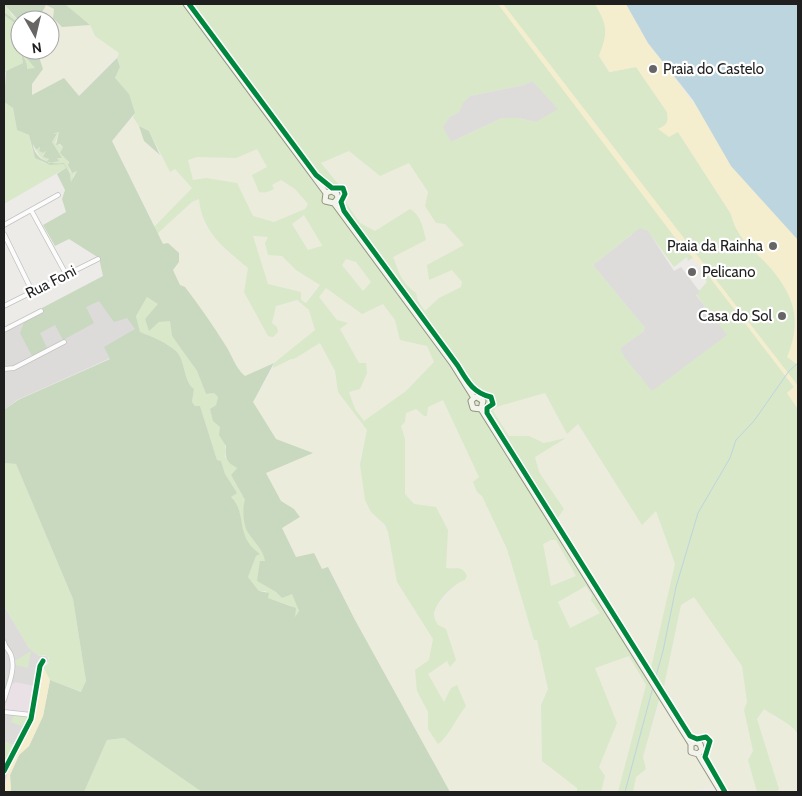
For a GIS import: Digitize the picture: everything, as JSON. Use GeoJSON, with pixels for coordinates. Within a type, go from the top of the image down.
{"type":"FeatureCollection","features":[{"type":"Feature","properties":{"kind":"main road"},"geometry":{"type":"LineString","coordinates":[[186,4],[326,192],[326,201],[334,203],[452,362],[474,398],[481,398],[484,401],[481,409],[691,744],[691,752],[698,754],[721,792]]}},
{"type":"Feature","properties":{"kind":"main road"},"geometry":{"type":"LineString","coordinates":[[326,192],[332,191],[337,194],[338,198],[334,203]]}},
{"type":"Feature","properties":{"kind":"main road"},"geometry":{"type":"LineString","coordinates":[[691,744],[696,742],[700,744],[702,750],[698,754]]}},
{"type":"Feature","properties":{"kind":"street"},"geometry":{"type":"LineString","coordinates":[[4,226],[58,196]]}},
{"type":"Feature","properties":{"kind":"street"},"geometry":{"type":"LineString","coordinates":[[31,210],[66,274]]}},
{"type":"Feature","properties":{"kind":"street"},"geometry":{"type":"LineString","coordinates":[[4,234],[32,291]]}},
{"type":"Feature","properties":{"kind":"street","name":"Rua Foni"},"geometry":{"type":"LineString","coordinates":[[4,306],[98,259]]}},
{"type":"Feature","properties":{"kind":"street"},"geometry":{"type":"LineString","coordinates":[[4,330],[41,311]]}},
{"type":"Feature","properties":{"kind":"street"},"geometry":{"type":"LineString","coordinates":[[4,369],[14,368],[64,342]]}},
{"type":"Feature","properties":{"kind":"street"},"geometry":{"type":"LineString","coordinates":[[4,642],[4,647],[11,653],[13,663],[4,700]]}},
{"type":"Feature","properties":{"kind":"street"},"geometry":{"type":"LineString","coordinates":[[4,771],[32,715],[40,666],[43,661]]}},
{"type":"Feature","properties":{"kind":"street"},"geometry":{"type":"LineString","coordinates":[[4,680],[10,680]]}},
{"type":"Feature","properties":{"kind":"street"},"geometry":{"type":"LineString","coordinates":[[4,712],[32,715]]}},
{"type":"Feature","properties":{"kind":"shaded area"},"geometry":{"type":"Polygon","coordinates":[[[532,81],[558,109],[536,122],[518,118],[502,118],[451,142],[443,127],[450,117],[459,112],[463,103],[470,96],[524,85],[532,81]]]}},
{"type":"Feature","properties":{"kind":"shaded area"},"geometry":{"type":"Polygon","coordinates":[[[640,228],[648,231],[674,271],[681,267],[700,292],[696,295],[727,335],[652,391],[625,358],[620,348],[643,332],[645,328],[593,265],[640,228]]]}},
{"type":"Feature","properties":{"kind":"shaded area"},"geometry":{"type":"Polygon","coordinates":[[[104,277],[144,343],[17,400],[4,410],[4,329],[104,277]]]}},
{"type":"Feature","properties":{"kind":"shaded area"},"geometry":{"type":"Polygon","coordinates":[[[4,606],[29,648],[39,656],[47,656],[49,661],[42,667],[34,720],[9,767],[4,785],[4,606]]]}},
{"type":"Feature","properties":{"kind":"shaded area"},"geometry":{"type":"Polygon","coordinates":[[[15,682],[34,686],[30,709],[27,712],[4,710],[12,683],[15,684],[15,682]]]}},
{"type":"Feature","properties":{"kind":"green space"},"geometry":{"type":"Polygon","coordinates":[[[4,4],[65,4],[90,25],[62,27],[60,25],[60,10],[54,10],[46,5],[43,10],[10,11],[4,4]]]}},
{"type":"Feature","properties":{"kind":"green space"},"geometry":{"type":"Polygon","coordinates":[[[5,4],[10,12],[10,18],[4,11],[5,4]]]}},
{"type":"Feature","properties":{"kind":"green space"},"geometry":{"type":"Polygon","coordinates":[[[65,4],[498,4],[673,234],[694,257],[688,261],[687,257],[674,267],[652,237],[632,234],[593,265],[645,328],[643,332],[620,348],[641,378],[726,336],[696,294],[707,282],[705,279],[708,275],[794,387],[787,393],[798,409],[798,734],[787,723],[764,709],[757,719],[779,789],[777,792],[757,792],[748,760],[753,751],[744,710],[747,702],[742,666],[694,597],[681,605],[664,686],[671,698],[666,704],[661,696],[659,700],[643,757],[646,769],[636,777],[633,792],[618,792],[646,685],[629,656],[595,668],[617,723],[599,767],[605,776],[601,792],[577,792],[577,788],[542,761],[541,705],[548,689],[537,640],[534,640],[507,549],[482,496],[477,492],[473,482],[479,477],[443,400],[428,407],[427,416],[424,416],[416,409],[406,413],[405,422],[401,426],[405,439],[405,494],[414,504],[436,507],[448,530],[446,568],[461,569],[467,576],[465,580],[446,594],[438,604],[434,614],[438,625],[446,629],[456,660],[450,667],[447,661],[428,674],[444,702],[451,688],[457,685],[466,706],[445,738],[438,744],[428,729],[428,712],[417,691],[415,670],[429,660],[433,639],[397,582],[388,532],[385,525],[371,512],[365,500],[360,464],[367,430],[338,392],[335,371],[320,343],[294,359],[273,368],[274,363],[315,330],[309,310],[297,300],[276,306],[272,323],[277,327],[278,332],[273,337],[268,336],[244,292],[248,268],[216,239],[205,221],[199,199],[192,202],[156,235],[153,228],[192,188],[175,169],[170,172],[149,131],[139,126],[133,117],[135,113],[115,78],[120,67],[117,58],[119,53],[95,36],[90,25],[65,4]],[[532,81],[524,85],[470,96],[459,112],[450,117],[451,142],[502,118],[518,118],[536,122],[532,81]],[[257,149],[236,158],[197,157],[188,160],[193,180],[206,178],[237,183],[253,216],[274,222],[305,209],[308,204],[295,189],[281,180],[272,185],[274,189],[259,192],[252,175],[267,167],[257,149]],[[349,151],[321,163],[339,185],[342,197],[360,223],[375,231],[410,209],[417,215],[426,240],[393,257],[402,277],[407,285],[416,293],[418,301],[425,311],[439,298],[461,287],[462,282],[452,270],[429,280],[427,265],[464,245],[445,224],[436,223],[425,206],[428,192],[409,163],[380,176],[349,151]],[[304,215],[292,224],[308,250],[322,246],[304,215]],[[253,236],[268,284],[301,292],[301,300],[306,303],[320,285],[296,270],[282,256],[268,255],[265,243],[268,237],[253,236]],[[346,259],[342,265],[363,291],[371,282],[356,262],[346,259]],[[326,288],[319,297],[337,320],[348,323],[340,329],[359,363],[366,363],[367,373],[360,389],[349,392],[355,409],[364,421],[406,391],[434,362],[427,346],[400,340],[395,320],[383,304],[362,314],[326,288]],[[545,393],[496,407],[493,411],[509,436],[529,436],[544,443],[566,438],[535,457],[539,472],[564,509],[557,519],[651,668],[675,564],[656,511],[642,525],[578,424],[567,434],[545,393]],[[556,540],[543,544],[551,586],[576,576],[556,540]],[[586,586],[558,602],[570,628],[600,613],[591,600],[592,595],[586,586]]]}},
{"type":"Feature","properties":{"kind":"green space"},"geometry":{"type":"Polygon","coordinates":[[[503,4],[595,4],[605,29],[604,41],[599,56],[609,72],[636,67],[667,112],[667,123],[658,129],[678,132],[731,214],[738,232],[774,272],[787,292],[792,302],[795,323],[788,357],[798,365],[798,386],[503,4]]]}},
{"type":"Feature","properties":{"kind":"green space"},"geometry":{"type":"Polygon","coordinates":[[[46,5],[54,10],[43,10],[46,5]]]}},
{"type":"Feature","properties":{"kind":"green space"},"geometry":{"type":"Polygon","coordinates":[[[4,12],[10,17],[10,19],[4,15],[4,12]]]}},
{"type":"Feature","properties":{"kind":"green space"},"geometry":{"type":"Polygon","coordinates":[[[4,15],[10,18],[10,60],[22,60],[23,63],[6,71],[4,75],[4,15]]]}},
{"type":"Feature","properties":{"kind":"green space"},"geometry":{"type":"Polygon","coordinates":[[[60,22],[62,27],[90,25],[95,36],[119,53],[78,96],[32,96],[32,84],[42,70],[40,60],[60,60],[60,22]]]}},
{"type":"Feature","properties":{"kind":"green space"},"geometry":{"type":"Polygon","coordinates":[[[117,58],[120,67],[115,78],[129,94],[135,113],[112,141],[163,244],[168,243],[179,253],[179,262],[173,270],[180,285],[185,287],[200,308],[245,376],[274,363],[253,402],[276,439],[313,453],[266,473],[281,501],[294,509],[300,517],[282,528],[296,557],[314,553],[322,569],[328,567],[355,620],[450,792],[202,792],[124,738],[107,740],[84,792],[11,792],[10,775],[19,755],[29,746],[43,716],[50,680],[81,692],[86,681],[73,599],[16,464],[4,463],[4,410],[18,400],[110,359],[104,347],[135,329],[127,318],[114,322],[99,301],[86,307],[94,323],[63,340],[55,325],[40,333],[47,348],[32,356],[20,333],[24,322],[42,312],[42,308],[103,276],[99,258],[69,239],[55,246],[43,225],[66,212],[62,199],[65,190],[57,174],[66,168],[64,164],[50,165],[35,158],[29,135],[17,130],[13,108],[4,102],[6,71],[23,63],[22,60],[25,60],[27,69],[35,68],[28,60],[40,60],[43,69],[32,84],[32,95],[64,78],[79,96],[117,58]],[[59,132],[53,134],[57,134],[52,142],[62,158],[57,158],[59,161],[51,163],[64,163],[70,174],[71,182],[77,171],[72,173],[68,165],[69,162],[60,153],[63,147],[60,144],[56,145],[59,132]],[[33,144],[34,149],[40,158],[47,161],[49,159],[43,157],[46,151],[43,153],[39,151],[40,147],[36,150],[33,144]],[[147,297],[136,316],[140,332],[163,342],[179,355],[188,381],[194,389],[192,402],[195,406],[200,406],[217,460],[221,461],[225,474],[237,493],[231,497],[239,510],[247,540],[260,554],[256,556],[248,577],[259,591],[269,593],[268,598],[296,608],[295,617],[299,611],[292,594],[282,598],[276,592],[257,581],[260,561],[265,561],[261,550],[245,527],[243,512],[245,500],[231,475],[237,468],[230,464],[227,459],[226,446],[219,435],[220,427],[213,421],[210,409],[216,405],[218,397],[214,393],[206,394],[197,371],[172,336],[170,321],[159,322],[149,331],[145,319],[158,304],[147,297]]]}},
{"type":"Feature","properties":{"kind":"green space"},"geometry":{"type":"Polygon","coordinates":[[[25,60],[29,60],[36,68],[24,69],[26,64],[25,60]]]}},
{"type":"Feature","properties":{"kind":"green space"},"geometry":{"type":"Polygon","coordinates":[[[4,102],[13,109],[17,130],[29,135],[33,152],[43,163],[55,164],[49,162],[50,160],[59,161],[55,156],[61,158],[52,142],[57,135],[52,134],[59,132],[55,143],[63,147],[60,153],[66,154],[70,171],[72,173],[77,171],[73,176],[73,180],[76,181],[71,183],[70,174],[66,168],[4,204],[4,102]]]}},
{"type":"Feature","properties":{"kind":"green space"},"geometry":{"type":"Polygon","coordinates":[[[25,108],[25,112],[29,113],[19,116],[20,126],[32,133],[36,140],[33,143],[31,134],[19,126],[13,109],[18,114],[24,112],[25,108]]]}},
{"type":"Feature","properties":{"kind":"green space"},"geometry":{"type":"Polygon","coordinates":[[[133,117],[139,126],[144,141],[166,162],[170,172],[175,169],[192,188],[153,228],[150,216],[112,141],[133,117]]]}},
{"type":"Feature","properties":{"kind":"green space"},"geometry":{"type":"Polygon","coordinates":[[[139,126],[149,131],[160,155],[144,141],[139,126]]]}},
{"type":"Feature","properties":{"kind":"green space"},"geometry":{"type":"Polygon","coordinates":[[[40,147],[39,151],[43,153],[47,150],[43,157],[49,159],[47,161],[38,154],[36,150],[40,147]]]}},
{"type":"Feature","properties":{"kind":"green space"},"geometry":{"type":"Polygon","coordinates":[[[257,149],[267,167],[271,185],[281,179],[295,189],[308,204],[305,209],[275,222],[253,217],[247,205],[206,178],[193,180],[188,160],[197,157],[236,158],[257,149]]]}},
{"type":"Feature","properties":{"kind":"green space"},"geometry":{"type":"Polygon","coordinates":[[[349,151],[375,173],[409,163],[428,192],[426,206],[436,223],[445,224],[465,246],[427,265],[429,280],[452,269],[462,282],[461,287],[439,298],[425,312],[416,293],[407,287],[397,272],[393,257],[410,209],[375,231],[363,226],[342,197],[339,185],[321,163],[349,151]]]}},
{"type":"Feature","properties":{"kind":"green space"},"geometry":{"type":"Polygon","coordinates":[[[199,199],[205,226],[228,253],[248,268],[244,292],[268,335],[273,336],[272,323],[276,306],[297,300],[309,310],[313,317],[315,330],[305,340],[262,370],[245,376],[238,371],[230,352],[185,287],[180,285],[163,244],[156,235],[193,202],[199,199]]]}},
{"type":"Feature","properties":{"kind":"green space"},"geometry":{"type":"Polygon","coordinates":[[[305,215],[323,246],[308,250],[292,223],[305,215]]]}},
{"type":"Feature","properties":{"kind":"green space"},"geometry":{"type":"Polygon","coordinates":[[[252,236],[269,237],[282,256],[296,270],[321,285],[315,289],[306,303],[301,300],[301,292],[268,284],[252,236]]]}},
{"type":"Feature","properties":{"kind":"green space"},"geometry":{"type":"Polygon","coordinates":[[[346,259],[356,262],[372,283],[363,291],[342,264],[346,259]]]}},
{"type":"Feature","properties":{"kind":"green space"},"geometry":{"type":"Polygon","coordinates":[[[326,288],[362,314],[383,304],[395,319],[427,346],[434,363],[406,391],[364,421],[355,409],[349,392],[359,363],[340,329],[347,324],[337,320],[319,297],[326,288]]]}},
{"type":"Feature","properties":{"kind":"green space"},"geometry":{"type":"Polygon","coordinates":[[[147,297],[159,304],[145,319],[149,330],[159,322],[170,320],[172,336],[197,371],[206,394],[214,393],[218,397],[216,405],[210,409],[211,413],[223,434],[225,457],[237,468],[231,475],[245,500],[252,537],[264,553],[265,561],[257,581],[276,592],[282,598],[292,593],[299,611],[295,617],[292,606],[268,598],[266,591],[259,591],[248,577],[256,556],[259,554],[246,539],[239,510],[231,497],[236,493],[225,474],[221,461],[217,460],[200,406],[195,406],[192,402],[194,389],[188,381],[179,355],[168,345],[140,333],[136,316],[147,297]]]}},
{"type":"Feature","properties":{"kind":"green space"},"geometry":{"type":"Polygon","coordinates":[[[320,343],[335,371],[338,392],[367,430],[367,440],[359,459],[363,480],[379,519],[388,532],[397,582],[433,639],[429,660],[417,691],[428,712],[428,729],[445,740],[454,721],[466,706],[451,688],[444,703],[428,674],[447,660],[434,616],[435,609],[458,582],[450,569],[446,569],[414,504],[405,494],[405,439],[401,426],[406,413],[416,409],[424,416],[427,416],[428,407],[443,400],[479,477],[473,482],[476,492],[482,496],[507,549],[534,640],[537,640],[548,689],[541,705],[542,761],[577,788],[577,792],[450,792],[355,620],[329,567],[322,569],[314,553],[296,557],[282,528],[300,517],[294,509],[281,501],[266,473],[312,453],[276,439],[253,402],[273,368],[291,358],[294,359],[320,343]]]}},
{"type":"Feature","properties":{"kind":"green space"},"geometry":{"type":"Polygon","coordinates":[[[545,393],[567,434],[577,424],[642,525],[656,511],[675,564],[651,669],[557,518],[564,509],[539,472],[535,457],[564,439],[544,443],[529,436],[509,436],[492,411],[496,407],[545,393]]]}},
{"type":"Feature","properties":{"kind":"green space"},"geometry":{"type":"Polygon","coordinates":[[[4,463],[16,464],[73,599],[86,681],[82,692],[50,680],[43,667],[48,664],[49,658],[45,655],[39,656],[29,648],[4,606],[4,463]]]}},
{"type":"Feature","properties":{"kind":"green space"},"geometry":{"type":"Polygon","coordinates":[[[551,539],[556,540],[576,576],[550,586],[543,544],[551,539]]]}},
{"type":"Feature","properties":{"kind":"green space"},"geometry":{"type":"Polygon","coordinates":[[[586,586],[592,595],[591,600],[601,612],[570,628],[558,602],[586,586]]]}},
{"type":"Feature","properties":{"kind":"green space"},"geometry":{"type":"Polygon","coordinates":[[[694,597],[742,666],[747,702],[744,710],[753,751],[748,760],[757,792],[706,792],[714,788],[712,785],[692,792],[633,792],[636,777],[646,769],[643,758],[664,686],[681,605],[694,597]]]}},
{"type":"Feature","properties":{"kind":"green space"},"geometry":{"type":"Polygon","coordinates":[[[31,651],[28,668],[16,665],[15,661],[31,651]]]}},
{"type":"Feature","properties":{"kind":"green space"},"geometry":{"type":"Polygon","coordinates":[[[629,656],[646,685],[618,792],[601,792],[605,776],[599,767],[617,723],[595,668],[629,656]]]}},
{"type":"Feature","properties":{"kind":"green space"},"geometry":{"type":"Polygon","coordinates":[[[764,709],[777,719],[786,721],[798,734],[798,792],[777,792],[779,788],[757,719],[764,709]]]}},
{"type":"Feature","properties":{"kind":"green space"},"geometry":{"type":"Polygon","coordinates":[[[14,715],[27,716],[28,719],[24,727],[11,722],[14,715]]]}},
{"type":"Feature","properties":{"kind":"green space"},"geometry":{"type":"Polygon","coordinates":[[[124,738],[202,792],[84,792],[107,740],[124,738]]]}},
{"type":"Feature","properties":{"kind":"green space"},"geometry":{"type":"Polygon","coordinates":[[[4,741],[14,745],[4,765],[4,741]]]}},
{"type":"Feature","properties":{"kind":"sand"},"geometry":{"type":"Polygon","coordinates":[[[498,4],[503,4],[798,386],[798,409],[787,393],[794,387],[708,275],[673,235],[498,4]]]}},
{"type":"Feature","properties":{"kind":"sand"},"geometry":{"type":"Polygon","coordinates":[[[595,4],[626,4],[648,43],[798,240],[798,365],[787,357],[795,323],[794,312],[787,292],[774,272],[738,232],[731,214],[678,132],[669,137],[658,129],[667,123],[667,112],[636,67],[610,72],[599,56],[604,41],[605,29],[595,4]]]}},
{"type":"Feature","properties":{"kind":"sand"},"geometry":{"type":"Polygon","coordinates":[[[43,667],[50,680],[43,716],[29,746],[19,755],[10,775],[11,792],[4,792],[9,767],[34,720],[43,667]]]}},
{"type":"Feature","properties":{"kind":"water"},"geometry":{"type":"Polygon","coordinates":[[[626,4],[798,4],[798,240],[731,166],[693,100],[648,43],[626,4]]]}},
{"type":"Feature","properties":{"kind":"waterway"},"geometry":{"type":"LineString","coordinates":[[654,683],[663,651],[676,587],[698,513],[730,458],[736,440],[754,421],[789,371],[798,363]]}},
{"type":"Feature","properties":{"kind":"waterway"},"geometry":{"type":"LineString","coordinates":[[625,792],[653,687]]}},
{"type":"Feature","properties":{"kind":"cycle path"},"geometry":{"type":"LineString","coordinates":[[189,4],[316,175],[332,188],[343,188],[345,194],[341,202],[344,211],[468,381],[480,393],[491,397],[493,404],[487,408],[487,413],[690,736],[697,739],[706,737],[710,741],[705,757],[725,792]]}},
{"type":"Feature","properties":{"kind":"cycle path"},"geometry":{"type":"LineString","coordinates":[[4,771],[31,719],[40,666],[43,661]]}},
{"type":"Feature","properties":{"kind":"place","name":"Praia do Castelo"},"geometry":{"type":"Point","coordinates":[653,69]}},
{"type":"Feature","properties":{"kind":"place","name":"Praia da Rainha"},"geometry":{"type":"Point","coordinates":[773,246]}},
{"type":"Feature","properties":{"kind":"place","name":"Pelicano"},"geometry":{"type":"Point","coordinates":[692,272]}},
{"type":"Feature","properties":{"kind":"place","name":"Casa do Sol"},"geometry":{"type":"Point","coordinates":[782,316]}}]}
